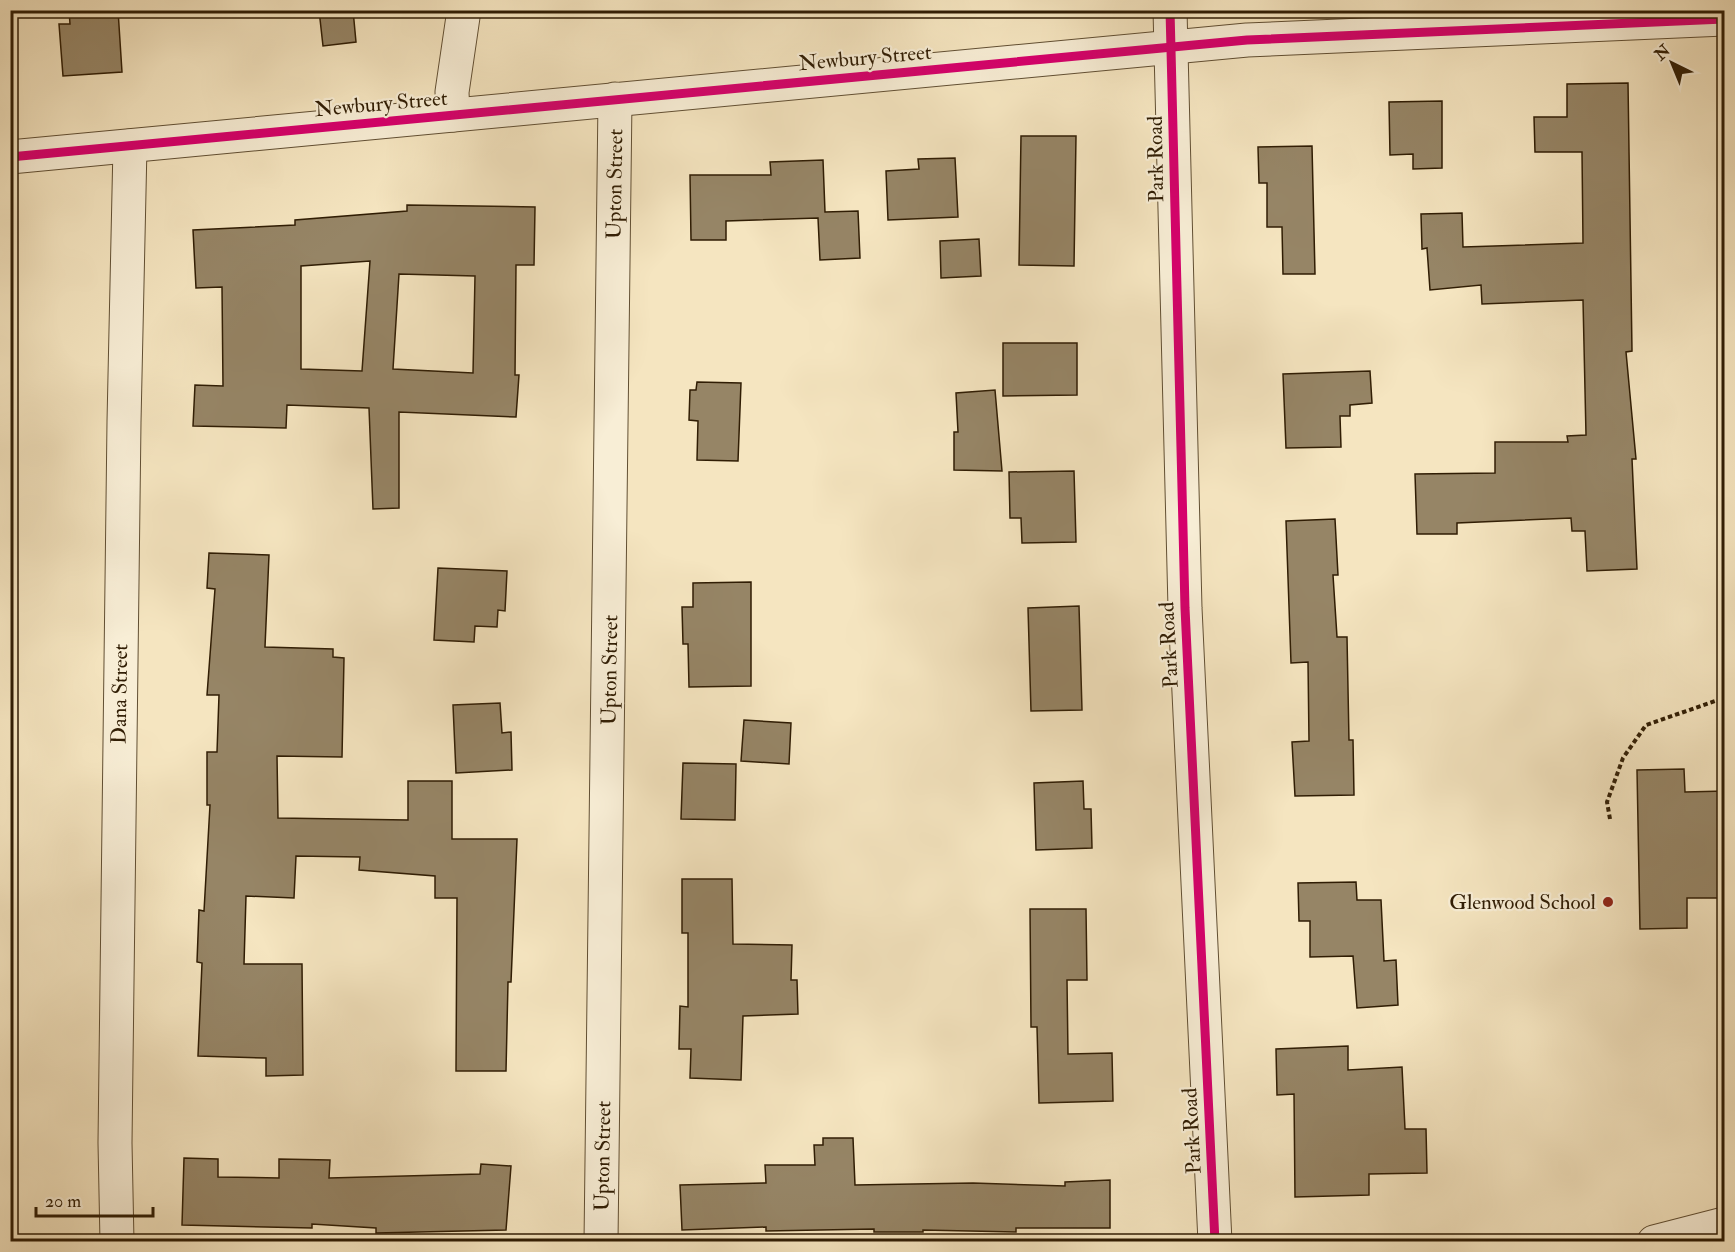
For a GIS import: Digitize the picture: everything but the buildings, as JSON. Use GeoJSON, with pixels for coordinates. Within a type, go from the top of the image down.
{"type":"FeatureCollection","features":[{"type":"Feature","properties":{"kind":"street"},"geometry":{"type":"LineString","coordinates":[[453,115],[452,92],[464,10]]}},
{"type":"Feature","properties":{"kind":"street","name":"Park Road"},"geometry":{"type":"LineString","coordinates":[[1170,10],[1185,608],[1215,1242]]}},
{"type":"Feature","properties":{"kind":"street","name":"Newbury Street"},"geometry":{"type":"LineString","coordinates":[[10,158],[1247,40],[1725,19]]}},
{"type":"Feature","properties":{"kind":"street","name":"Upton Street"},"geometry":{"type":"LineString","coordinates":[[601,1242],[615,99]]}},
{"type":"Feature","properties":{"kind":"street","name":"Dana Street"},"geometry":{"type":"LineString","coordinates":[[117,1242],[116,1036],[130,146]]}},
{"type":"Feature","properties":{"kind":"street"},"geometry":{"type":"LineString","coordinates":[[1654,1242],[1725,1224]]}},
{"type":"Feature","properties":{"kind":"path"},"geometry":{"type":"LineString","coordinates":[[1610,819],[1607,802],[1623,758],[1646,725],[1725,698]]}},
{"type":"Feature","properties":{"kind":"cycle path"},"geometry":{"type":"LineString","coordinates":[[1170,10],[1185,608],[1215,1242]]}},
{"type":"Feature","properties":{"kind":"cycle path"},"geometry":{"type":"LineString","coordinates":[[10,157],[1247,40],[1724,19]]}},
{"type":"Feature","properties":{"kind":"place","name":"Glenwood School"},"geometry":{"type":"Point","coordinates":[1608,902]}}]}
